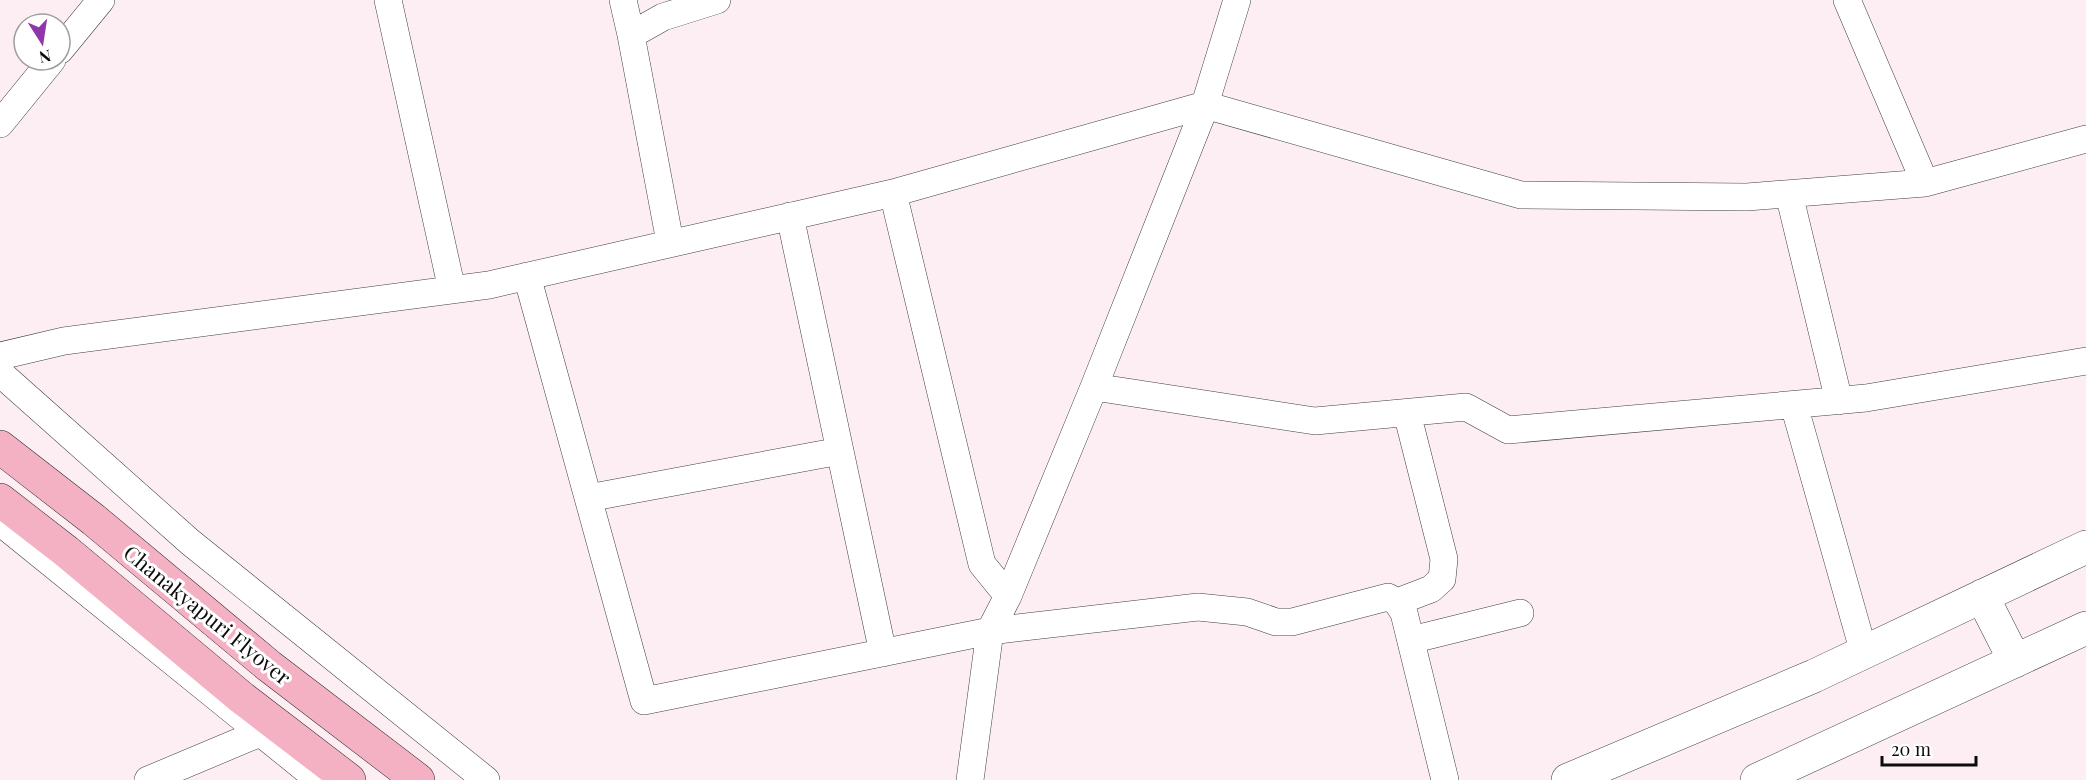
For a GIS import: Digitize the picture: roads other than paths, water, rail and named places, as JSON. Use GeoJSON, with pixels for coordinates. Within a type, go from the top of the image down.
{"type":"FeatureCollection","features":[{"type":"Feature","properties":{"kind":"main road","name":"Chanakyapuri Flyover"},"geometry":{"type":"LineString","coordinates":[[0,447],[94,520],[268,666],[418,780]]}},
{"type":"Feature","properties":{"kind":"main road","name":"Chanakyapuri Flyover"},"geometry":{"type":"LineString","coordinates":[[0,500],[67,552],[242,698],[349,780]]}},
{"type":"Feature","properties":{"kind":"street"},"geometry":{"type":"LineString","coordinates":[[72,35],[101,0]]}},
{"type":"Feature","properties":{"kind":"street"},"geometry":{"type":"LineString","coordinates":[[388,0],[452,290]]}},
{"type":"Feature","properties":{"kind":"street"},"geometry":{"type":"LineString","coordinates":[[622,0],[631,35],[670,242]]}},
{"type":"Feature","properties":{"kind":"street"},"geometry":{"type":"LineString","coordinates":[[631,35],[663,17],[717,0]]}},
{"type":"Feature","properties":{"kind":"street"},"geometry":{"type":"LineString","coordinates":[[970,780],[990,631],[1008,596],[1094,387],[1205,105],[1237,0]]}},
{"type":"Feature","properties":{"kind":"street"},"geometry":{"type":"LineString","coordinates":[[1847,0],[1925,183]]}},
{"type":"Feature","properties":{"kind":"street"},"geometry":{"type":"LineString","coordinates":[[0,124],[42,72]]}},
{"type":"Feature","properties":{"kind":"street"},"geometry":{"type":"LineString","coordinates":[[0,356],[64,341],[489,285],[893,193],[1205,105],[1521,195],[1747,197],[1925,183],[2086,139]]}},
{"type":"Feature","properties":{"kind":"street"},"geometry":{"type":"LineString","coordinates":[[893,193],[982,564],[1008,596]]}},
{"type":"Feature","properties":{"kind":"street"},"geometry":{"type":"LineString","coordinates":[[1789,194],[1839,401]]}},
{"type":"Feature","properties":{"kind":"street"},"geometry":{"type":"LineString","coordinates":[[790,216],[883,653]]}},
{"type":"Feature","properties":{"kind":"street"},"geometry":{"type":"LineString","coordinates":[[527,276],[644,701],[990,631],[1198,607],[1247,612],[1276,622],[1292,622],[1388,597],[1397,602],[1404,614],[1445,780]]}},
{"type":"Feature","properties":{"kind":"street"},"geometry":{"type":"LineString","coordinates":[[1094,387],[1315,421],[1466,407],[1508,430],[1866,398],[2086,361]]}},
{"type":"Feature","properties":{"kind":"street"},"geometry":{"type":"LineString","coordinates":[[0,373],[190,542],[486,780]]}},
{"type":"Feature","properties":{"kind":"street"},"geometry":{"type":"LineString","coordinates":[[1794,405],[1864,653]]}},
{"type":"Feature","properties":{"kind":"street"},"geometry":{"type":"LineString","coordinates":[[1397,602],[1431,588],[1442,579],[1444,559],[1407,413]]}},
{"type":"Feature","properties":{"kind":"street"},"geometry":{"type":"LineString","coordinates":[[588,498],[840,450]]}},
{"type":"Feature","properties":{"kind":"street"},"geometry":{"type":"LineString","coordinates":[[0,522],[319,780]]}},
{"type":"Feature","properties":{"kind":"street"},"geometry":{"type":"LineString","coordinates":[[1568,780],[1814,676],[2086,547]]}},
{"type":"Feature","properties":{"kind":"street"},"geometry":{"type":"LineString","coordinates":[[1982,596],[2015,661]]}},
{"type":"Feature","properties":{"kind":"street"},"geometry":{"type":"LineString","coordinates":[[1411,640],[1520,614]]}},
{"type":"Feature","properties":{"kind":"street"},"geometry":{"type":"LineString","coordinates":[[1757,780],[2086,628]]}},
{"type":"Feature","properties":{"kind":"street"},"geometry":{"type":"LineString","coordinates":[[148,780],[195,771],[260,733]]}}]}
